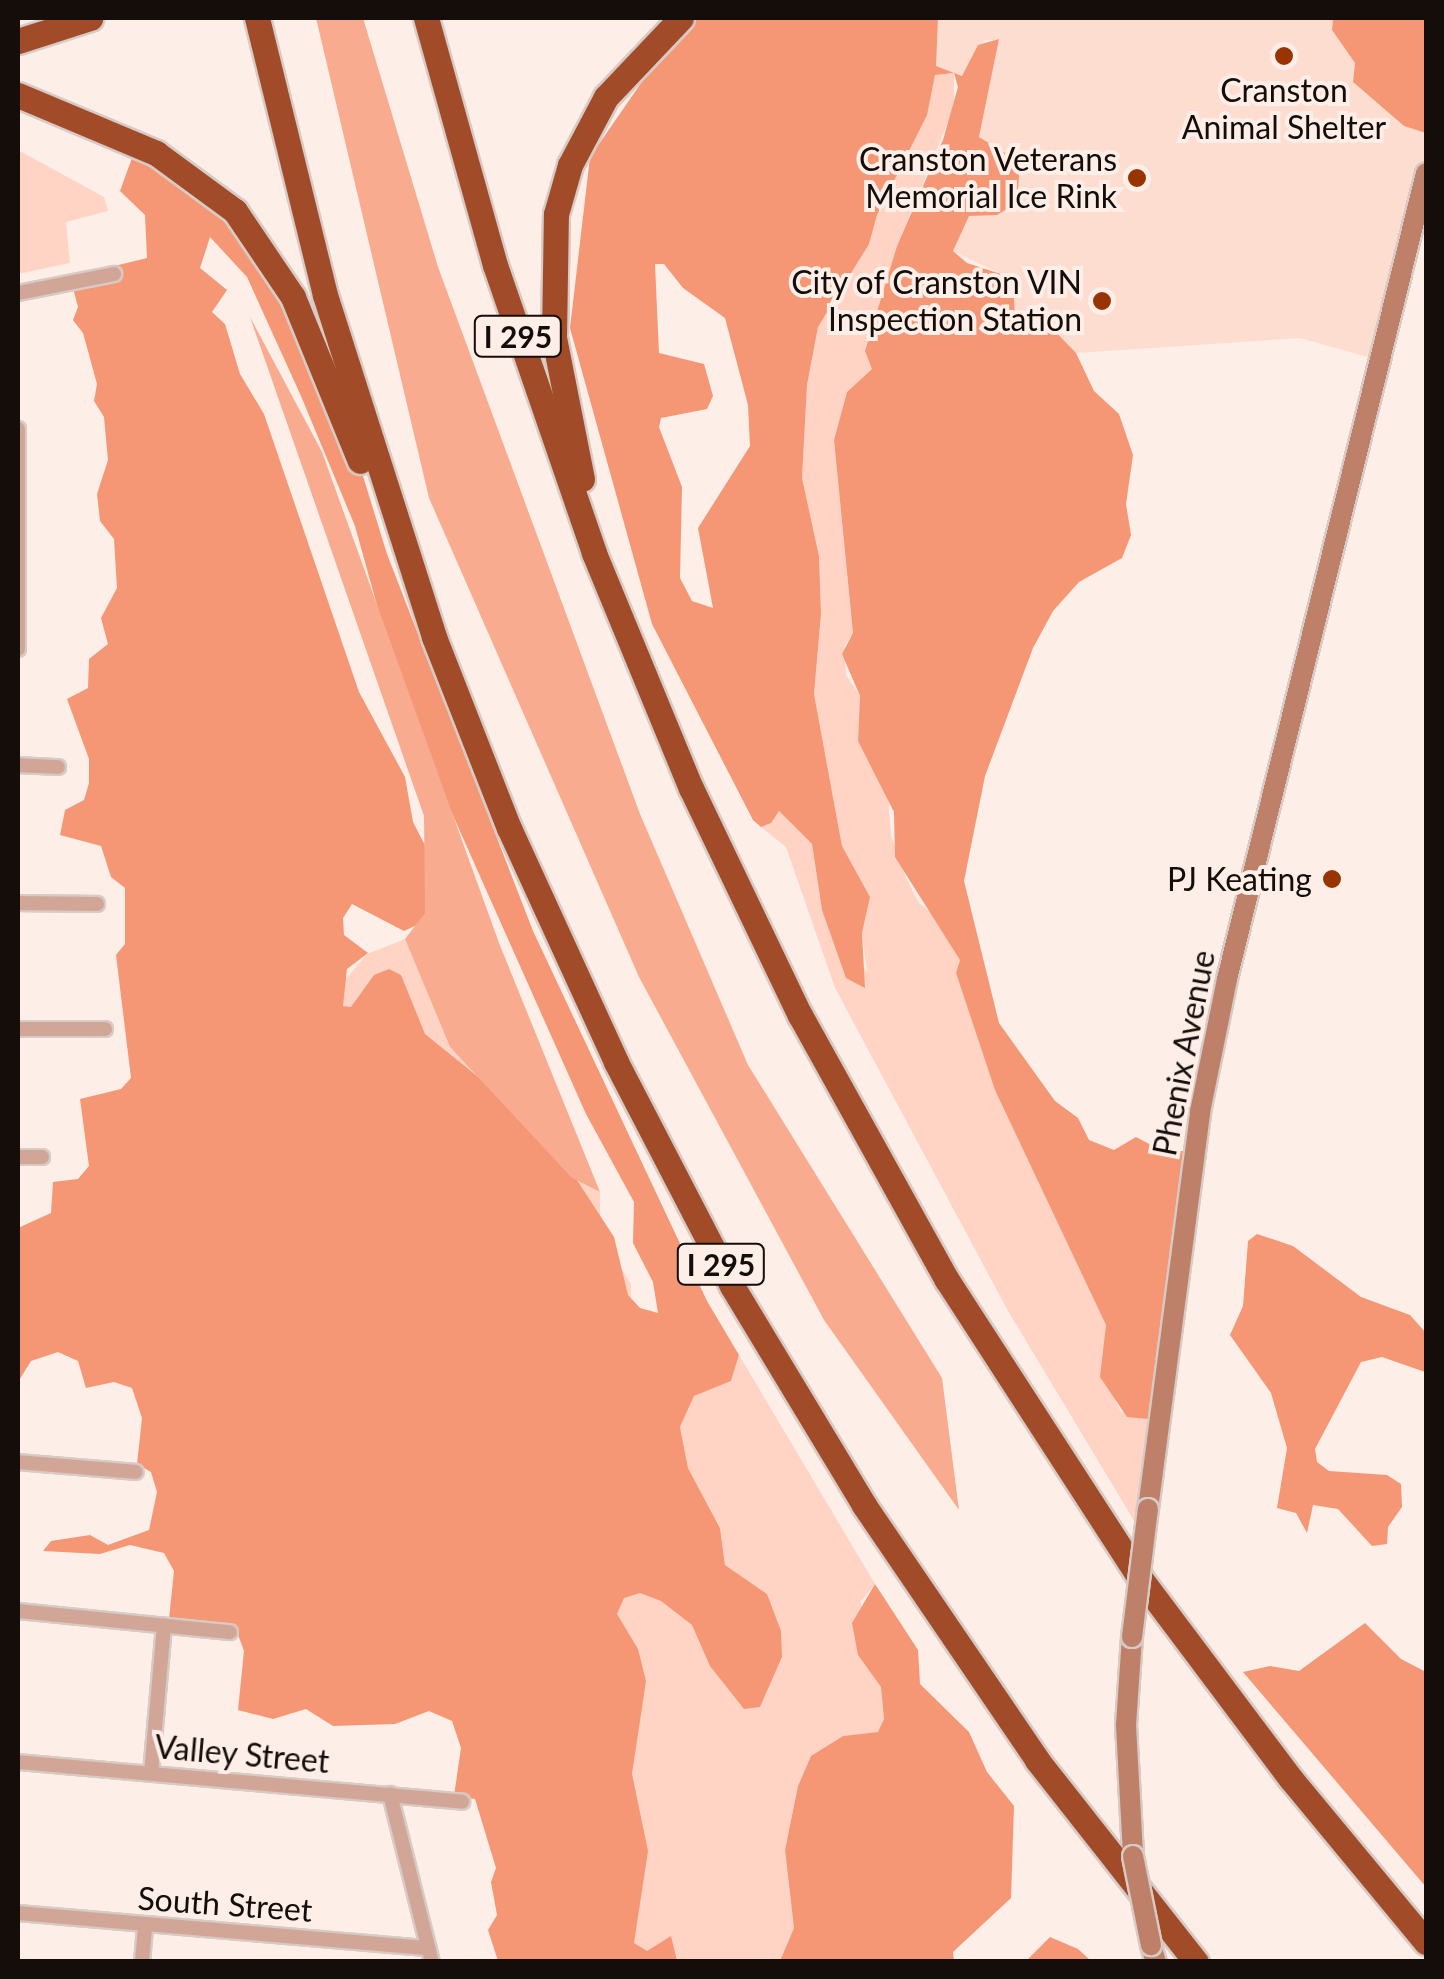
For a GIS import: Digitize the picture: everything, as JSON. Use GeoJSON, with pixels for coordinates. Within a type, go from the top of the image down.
{"type":"FeatureCollection","features":[{"type":"Feature","properties":{"kind":"highway"},"geometry":{"type":"LineString","coordinates":[[18,41],[90,18]]}},
{"type":"Feature","properties":{"kind":"highway","name":"I 295"},"geometry":{"type":"LineString","coordinates":[[257,18],[325,295],[434,637],[579,984],[750,1316],[978,1676],[1196,1962]]}},
{"type":"Feature","properties":{"kind":"highway","name":"I 295"},"geometry":{"type":"LineString","coordinates":[[426,18],[516,330],[631,647],[777,970],[947,1280],[1169,1619],[1426,1942]]}},
{"type":"Feature","properties":{"kind":"highway"},"geometry":{"type":"LineString","coordinates":[[631,647],[562,396],[552,310],[552,238],[570,164],[594,116],[635,60],[681,18]]}},
{"type":"Feature","properties":{"kind":"highway"},"geometry":{"type":"LineString","coordinates":[[18,95],[172,162],[250,227],[302,318],[388,541],[434,637]]}},
{"type":"Feature","properties":{"kind":"main road","name":"Phenix Avenue"},"geometry":{"type":"LineString","coordinates":[[1154,1953],[1133,1856],[1126,1725],[1132,1637],[1200,1112],[1219,1017],[1426,173]]}},
{"type":"Feature","properties":{"kind":"street"},"geometry":{"type":"LineString","coordinates":[[18,294],[114,274]]}},
{"type":"Feature","properties":{"kind":"street"},"geometry":{"type":"LineString","coordinates":[[18,438],[18,649]]}},
{"type":"Feature","properties":{"kind":"street"},"geometry":{"type":"LineString","coordinates":[[18,765],[58,766]]}},
{"type":"Feature","properties":{"kind":"street"},"geometry":{"type":"LineString","coordinates":[[18,903],[98,904]]}},
{"type":"Feature","properties":{"kind":"street"},"geometry":{"type":"LineString","coordinates":[[18,1029],[105,1029]]}},
{"type":"Feature","properties":{"kind":"street"},"geometry":{"type":"LineString","coordinates":[[18,1156],[42,1156]]}},
{"type":"Feature","properties":{"kind":"street"},"geometry":{"type":"LineString","coordinates":[[18,1462],[136,1472]]}},
{"type":"Feature","properties":{"kind":"street"},"geometry":{"type":"LineString","coordinates":[[18,1611],[230,1632]]}},
{"type":"Feature","properties":{"kind":"street"},"geometry":{"type":"LineString","coordinates":[[151,1774],[164,1626]]}},
{"type":"Feature","properties":{"kind":"street","name":"Valley Street"},"geometry":{"type":"LineString","coordinates":[[18,1762],[462,1802]]}},
{"type":"Feature","properties":{"kind":"street"},"geometry":{"type":"LineString","coordinates":[[390,1794],[430,1955]]}},
{"type":"Feature","properties":{"kind":"street","name":"South Street"},"geometry":{"type":"LineString","coordinates":[[18,1913],[430,1955]]}},
{"type":"Feature","properties":{"kind":"street"},"geometry":{"type":"LineString","coordinates":[[142,1962],[145,1926]]}},
{"type":"Feature","properties":{"kind":"shaded area"},"geometry":{"type":"Polygon","coordinates":[[[316,18],[363,18],[438,267],[640,814],[748,1065],[942,1378],[959,1510],[824,1320],[639,977],[429,498],[316,18]]]}},
{"type":"Feature","properties":{"kind":"shaded area"},"geometry":{"type":"Polygon","coordinates":[[[686,18],[938,18],[936,66],[962,76],[978,45],[999,39],[979,137],[1020,162],[1017,203],[997,215],[969,216],[953,251],[967,263],[1013,278],[1015,319],[1053,329],[1076,353],[1094,391],[1119,414],[1133,455],[1126,504],[1131,535],[1122,558],[1079,582],[1053,611],[1033,648],[985,776],[964,881],[999,1023],[1055,1101],[1078,1118],[1089,1140],[1114,1150],[1136,1137],[1159,1149],[1194,1152],[1158,1420],[1127,1417],[1100,1377],[1106,1325],[995,1090],[956,973],[960,960],[895,857],[894,812],[858,741],[860,696],[842,654],[853,633],[834,440],[847,392],[872,369],[865,351],[897,246],[943,140],[958,87],[954,73],[935,75],[927,115],[877,215],[869,244],[818,327],[807,385],[802,478],[819,556],[821,614],[814,694],[842,846],[870,897],[862,933],[865,988],[846,978],[822,910],[812,844],[779,811],[771,823],[761,827],[753,820],[652,624],[570,328],[590,157],[686,18]],[[655,264],[659,353],[704,364],[713,396],[707,409],[661,418],[659,427],[682,487],[680,578],[692,601],[713,608],[698,528],[750,446],[748,405],[725,318],[683,288],[664,264],[655,264]]]}},
{"type":"Feature","properties":{"kind":"shaded area"},"geometry":{"type":"Polygon","coordinates":[[[938,18],[1333,18],[1332,30],[1355,63],[1353,82],[1404,126],[1426,133],[1426,174],[1375,359],[1300,338],[1076,353],[1053,329],[1015,320],[1013,301],[993,270],[952,251],[969,215],[997,215],[1019,162],[979,137],[998,40],[985,40],[963,76],[935,67],[938,18]]]}},
{"type":"Feature","properties":{"kind":"shaded area"},"geometry":{"type":"Polygon","coordinates":[[[1333,18],[1426,18],[1426,133],[1404,126],[1353,82],[1355,63],[1332,30],[1333,18]]]}},
{"type":"Feature","properties":{"kind":"shaded area"},"geometry":{"type":"Polygon","coordinates":[[[954,73],[954,107],[897,246],[876,319],[872,369],[847,392],[834,440],[853,634],[844,646],[846,675],[860,696],[858,741],[888,797],[891,836],[906,878],[919,903],[940,920],[960,960],[956,973],[977,1032],[1106,1325],[1103,1357],[1116,1402],[1121,1412],[1158,1420],[1142,1534],[1008,1311],[835,988],[786,847],[761,827],[779,811],[812,844],[822,910],[867,972],[862,933],[870,897],[842,846],[814,694],[821,614],[819,556],[802,478],[807,385],[818,327],[869,244],[877,215],[926,116],[935,75],[954,73]]]}},
{"type":"Feature","properties":{"kind":"shaded area"},"geometry":{"type":"Polygon","coordinates":[[[136,147],[257,237],[358,460],[387,554],[533,931],[707,1301],[739,1355],[731,1381],[694,1396],[680,1427],[688,1468],[720,1528],[725,1565],[767,1594],[781,1631],[782,1657],[760,1707],[744,1709],[710,1666],[692,1625],[661,1601],[640,1593],[624,1598],[617,1614],[638,1649],[646,1681],[632,1774],[648,1851],[634,1943],[647,1951],[671,1936],[677,1961],[498,1961],[488,1930],[497,1915],[491,1882],[496,1868],[475,1799],[454,1796],[461,1748],[452,1721],[429,1711],[395,1724],[333,1726],[306,1709],[273,1719],[238,1710],[244,1651],[237,1632],[169,1619],[174,1571],[164,1553],[130,1545],[100,1554],[43,1551],[51,1541],[90,1535],[108,1545],[149,1530],[157,1492],[151,1472],[137,1464],[142,1418],[132,1388],[114,1382],[86,1388],[78,1361],[58,1352],[31,1361],[18,1382],[18,1228],[51,1213],[53,1182],[78,1179],[89,1166],[80,1099],[121,1089],[131,1078],[116,955],[125,944],[125,888],[111,877],[101,846],[60,835],[65,810],[84,800],[89,783],[89,759],[67,699],[88,688],[89,659],[108,644],[101,618],[117,588],[114,539],[100,521],[97,494],[108,460],[104,417],[94,401],[97,384],[83,333],[73,320],[78,307],[70,277],[147,258],[145,215],[120,191],[136,147]],[[210,237],[200,268],[227,290],[212,312],[225,324],[240,374],[264,414],[359,692],[405,777],[413,822],[447,888],[419,924],[404,931],[352,904],[343,918],[344,935],[368,953],[347,969],[343,1006],[351,1007],[374,975],[389,969],[401,975],[425,1034],[482,1080],[573,1174],[614,1237],[628,1295],[640,1308],[658,1313],[653,1282],[633,1243],[634,1202],[586,1114],[406,710],[355,526],[247,277],[210,237]]]}},
{"type":"Feature","properties":{"kind":"shaded area"},"geometry":{"type":"Polygon","coordinates":[[[18,150],[104,197],[108,211],[66,222],[70,263],[18,274],[18,150]]]}},
{"type":"Feature","properties":{"kind":"shaded area"},"geometry":{"type":"Polygon","coordinates":[[[250,317],[322,452],[499,943],[600,1192],[572,1178],[450,1047],[405,939],[425,913],[424,816],[250,317]]]}},
{"type":"Feature","properties":{"kind":"shaded area"},"geometry":{"type":"Polygon","coordinates":[[[405,939],[450,1047],[572,1178],[600,1192],[600,1234],[631,1284],[629,1427],[762,1702],[782,1657],[767,1594],[725,1565],[720,1527],[688,1468],[680,1427],[694,1396],[731,1381],[739,1355],[875,1584],[861,1601],[858,1655],[881,1687],[884,1719],[879,1732],[843,1736],[811,1756],[798,1786],[785,1850],[794,1928],[780,1961],[615,1961],[633,1766],[385,1041],[343,1005],[340,986],[367,954],[405,939]]]}},
{"type":"Feature","properties":{"kind":"shaded area"},"geometry":{"type":"Polygon","coordinates":[[[1257,1234],[1293,1246],[1361,1297],[1410,1315],[1426,1333],[1425,1372],[1382,1357],[1361,1362],[1315,1449],[1317,1462],[1329,1471],[1387,1475],[1401,1484],[1402,1507],[1388,1527],[1387,1544],[1372,1546],[1338,1509],[1313,1505],[1307,1533],[1296,1513],[1277,1508],[1287,1448],[1271,1393],[1230,1335],[1243,1306],[1248,1241],[1257,1234]]]}},
{"type":"Feature","properties":{"kind":"shaded area"},"geometry":{"type":"Polygon","coordinates":[[[875,1584],[918,1650],[920,1684],[969,1732],[987,1772],[1014,1806],[1011,1898],[953,1952],[954,1961],[780,1961],[794,1928],[785,1850],[798,1786],[811,1756],[843,1736],[878,1732],[884,1719],[881,1687],[858,1655],[852,1623],[875,1584]]]}},
{"type":"Feature","properties":{"kind":"shaded area"},"geometry":{"type":"Polygon","coordinates":[[[1365,1623],[1401,1659],[1426,1672],[1426,1887],[1243,1672],[1270,1666],[1299,1671],[1365,1623]]]}},
{"type":"Feature","properties":{"kind":"shaded area"},"geometry":{"type":"Polygon","coordinates":[[[1050,1937],[1078,1949],[1091,1961],[1026,1961],[1050,1937]]]}},
{"type":"Feature","properties":{"kind":"place","name":"Cranston Animal Shelter"},"geometry":{"type":"Point","coordinates":[1284,56]}},
{"type":"Feature","properties":{"kind":"place","name":"Cranston Veterans Memorial Ice Rink"},"geometry":{"type":"Point","coordinates":[1137,178]}},
{"type":"Feature","properties":{"kind":"place","name":"City of Cranston VIN Inspection Station"},"geometry":{"type":"Point","coordinates":[1102,301]}},
{"type":"Feature","properties":{"kind":"place","name":"PJ Keating"},"geometry":{"type":"Point","coordinates":[1332,879]}}]}
